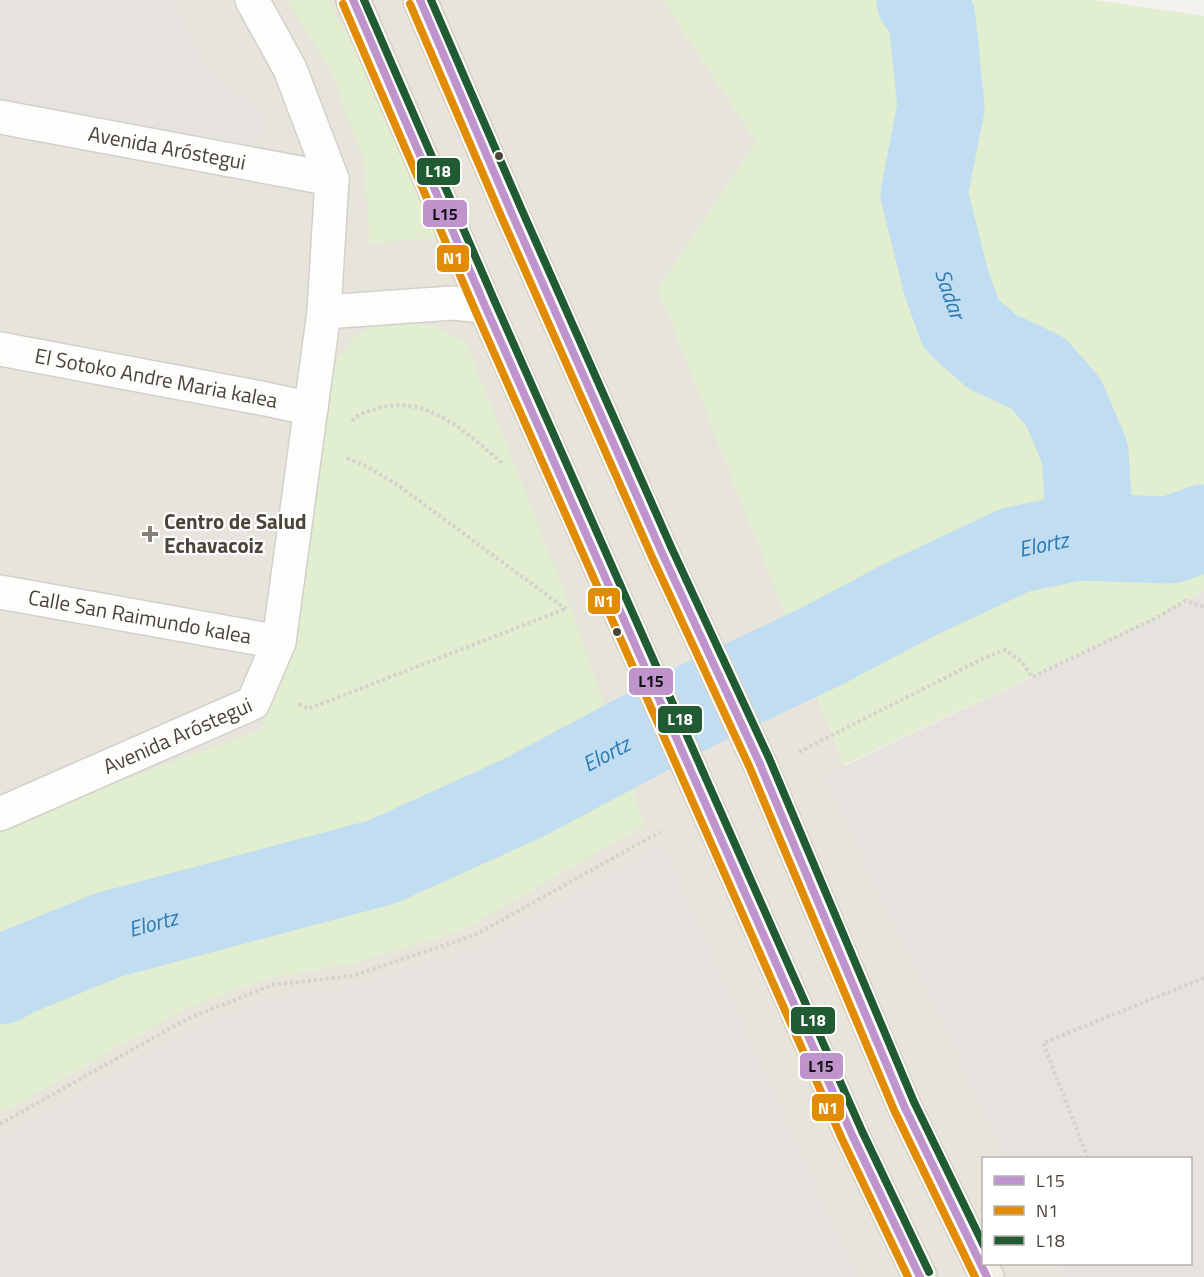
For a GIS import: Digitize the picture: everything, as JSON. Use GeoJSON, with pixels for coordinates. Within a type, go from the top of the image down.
{"type":"FeatureCollection","features":[{"type":"Feature","properties":{"kind":"main road"},"geometry":{"type":"LineString","coordinates":[[353,0],[485,306],[852,1135],[920,1277]]}},
{"type":"Feature","properties":{"kind":"main road"},"geometry":{"type":"LineString","coordinates":[[420,0],[662,553],[759,762],[904,1106],[987,1277]]}},
{"type":"Feature","properties":{"kind":"street","name":"Avenida Aróstegui"},"geometry":{"type":"LineString","coordinates":[[0,814],[253,703],[279,642],[324,312],[332,179],[290,69],[252,0]]}},
{"type":"Feature","properties":{"kind":"street","name":"Avenida Aróstegui"},"geometry":{"type":"LineString","coordinates":[[0,117],[43,116],[143,134],[332,179]]}},
{"type":"Feature","properties":{"kind":"street"},"geometry":{"type":"LineString","coordinates":[[324,312],[452,303],[485,306]]}},
{"type":"Feature","properties":{"kind":"street","name":"El Sotoko Andre Maria kalea"},"geometry":{"type":"LineString","coordinates":[[0,349],[311,409]]}},
{"type":"Feature","properties":{"kind":"street","name":"Calle San Raimundo kalea"},"geometry":{"type":"LineString","coordinates":[[0,592],[279,642]]}},
{"type":"Feature","properties":{"kind":"path"},"geometry":{"type":"LineString","coordinates":[[350,423],[357,414],[383,406],[412,406],[448,418],[502,463]]}},
{"type":"Feature","properties":{"kind":"path"},"geometry":{"type":"LineString","coordinates":[[297,703],[308,709],[566,609],[399,486],[368,467],[338,454]]}},
{"type":"Feature","properties":{"kind":"path"},"geometry":{"type":"LineString","coordinates":[[797,753],[986,657],[1005,650],[1021,661],[1032,676],[1158,617],[1185,601],[1204,606]]}},
{"type":"Feature","properties":{"kind":"path"},"geometry":{"type":"LineString","coordinates":[[0,1124],[187,1019],[272,986],[352,976],[475,935],[660,832]]}},
{"type":"Feature","properties":{"kind":"path"},"geometry":{"type":"LineString","coordinates":[[1088,1157],[1043,1043],[1204,978]]}},
{"type":"Feature","properties":{"kind":"shaded area"},"geometry":{"type":"Polygon","coordinates":[[[0,0],[663,0],[756,141],[658,288],[844,765],[1018,1157],[982,1157],[982,1265],[1065,1265],[1071,1277],[0,1277],[0,0]]]}},
{"type":"Feature","properties":{"kind":"shaded area"},"geometry":{"type":"Polygon","coordinates":[[[0,0],[171,0],[205,63],[264,117],[259,143],[145,126],[0,99],[0,0]]]}},
{"type":"Feature","properties":{"kind":"shaded area"},"geometry":{"type":"Polygon","coordinates":[[[1204,591],[1204,1277],[1063,1277],[1057,1265],[1192,1265],[1192,1157],[1006,1157],[823,776],[1158,617],[1204,591]]]}},
{"type":"Feature","properties":{"kind":"shaded area"},"geometry":{"type":"Polygon","coordinates":[[[663,845],[857,1277],[0,1277],[0,1138],[189,1031],[272,998],[357,985],[476,948],[663,845]]]}},
{"type":"Feature","properties":{"kind":"green space"},"geometry":{"type":"Polygon","coordinates":[[[287,0],[328,0],[456,237],[370,243],[364,162],[332,73],[287,0]]]}},
{"type":"Feature","properties":{"kind":"green space"},"geometry":{"type":"Polygon","coordinates":[[[663,0],[1095,0],[1204,16],[1204,591],[1158,617],[844,765],[658,288],[756,141],[663,0]]]}},
{"type":"Feature","properties":{"kind":"green space"},"geometry":{"type":"Polygon","coordinates":[[[385,318],[435,327],[466,342],[571,609],[645,825],[463,930],[353,964],[270,978],[187,1008],[0,1114],[0,833],[96,789],[260,731],[275,693],[336,361],[353,338],[385,318]]]}},
{"type":"Feature","properties":{"kind":"waterway","name":"Sadar"},"geometry":{"type":"LineString","coordinates":[[920,0],[932,18],[941,107],[924,194],[946,282],[961,324],[991,351],[1038,373],[1064,403],[1085,453],[1088,501],[1078,537]]}},
{"type":"Feature","properties":{"kind":"waterway","name":"Elortz"},"geometry":{"type":"LineString","coordinates":[[0,981],[108,935],[382,862],[523,798],[694,707],[1015,550],[1078,537],[1170,540],[1204,528]]}},
{"type":"Feature","properties":{"kind":"transit line","name":"L15"},"geometry":{"type":"LineString","coordinates":[[353,0],[485,306],[852,1135],[920,1277]]}},
{"type":"Feature","properties":{"kind":"transit line","name":"L18"},"geometry":{"type":"LineString","coordinates":[[364,0],[495,302],[862,1131],[929,1272]]}},
{"type":"Feature","properties":{"kind":"transit line","name":"L15"},"geometry":{"type":"LineString","coordinates":[[420,0],[662,553],[759,762],[904,1106],[987,1277]]}},
{"type":"Feature","properties":{"kind":"transit line","name":"L18"},"geometry":{"type":"LineString","coordinates":[[431,0],[672,549],[769,758],[914,1102],[982,1242]]}},
{"type":"Feature","properties":{"kind":"transit line","name":"N1"},"geometry":{"type":"LineString","coordinates":[[343,4],[475,310],[842,1139],[908,1277]]}},
{"type":"Feature","properties":{"kind":"transit line","name":"N1"},"geometry":{"type":"LineString","coordinates":[[410,4],[652,557],[749,766],[894,1110],[975,1277]]}},
{"type":"Feature","properties":{"kind":"place","name":"Centro de Salud Echavacoiz"},"geometry":{"type":"Point","coordinates":[150,534]}}]}
